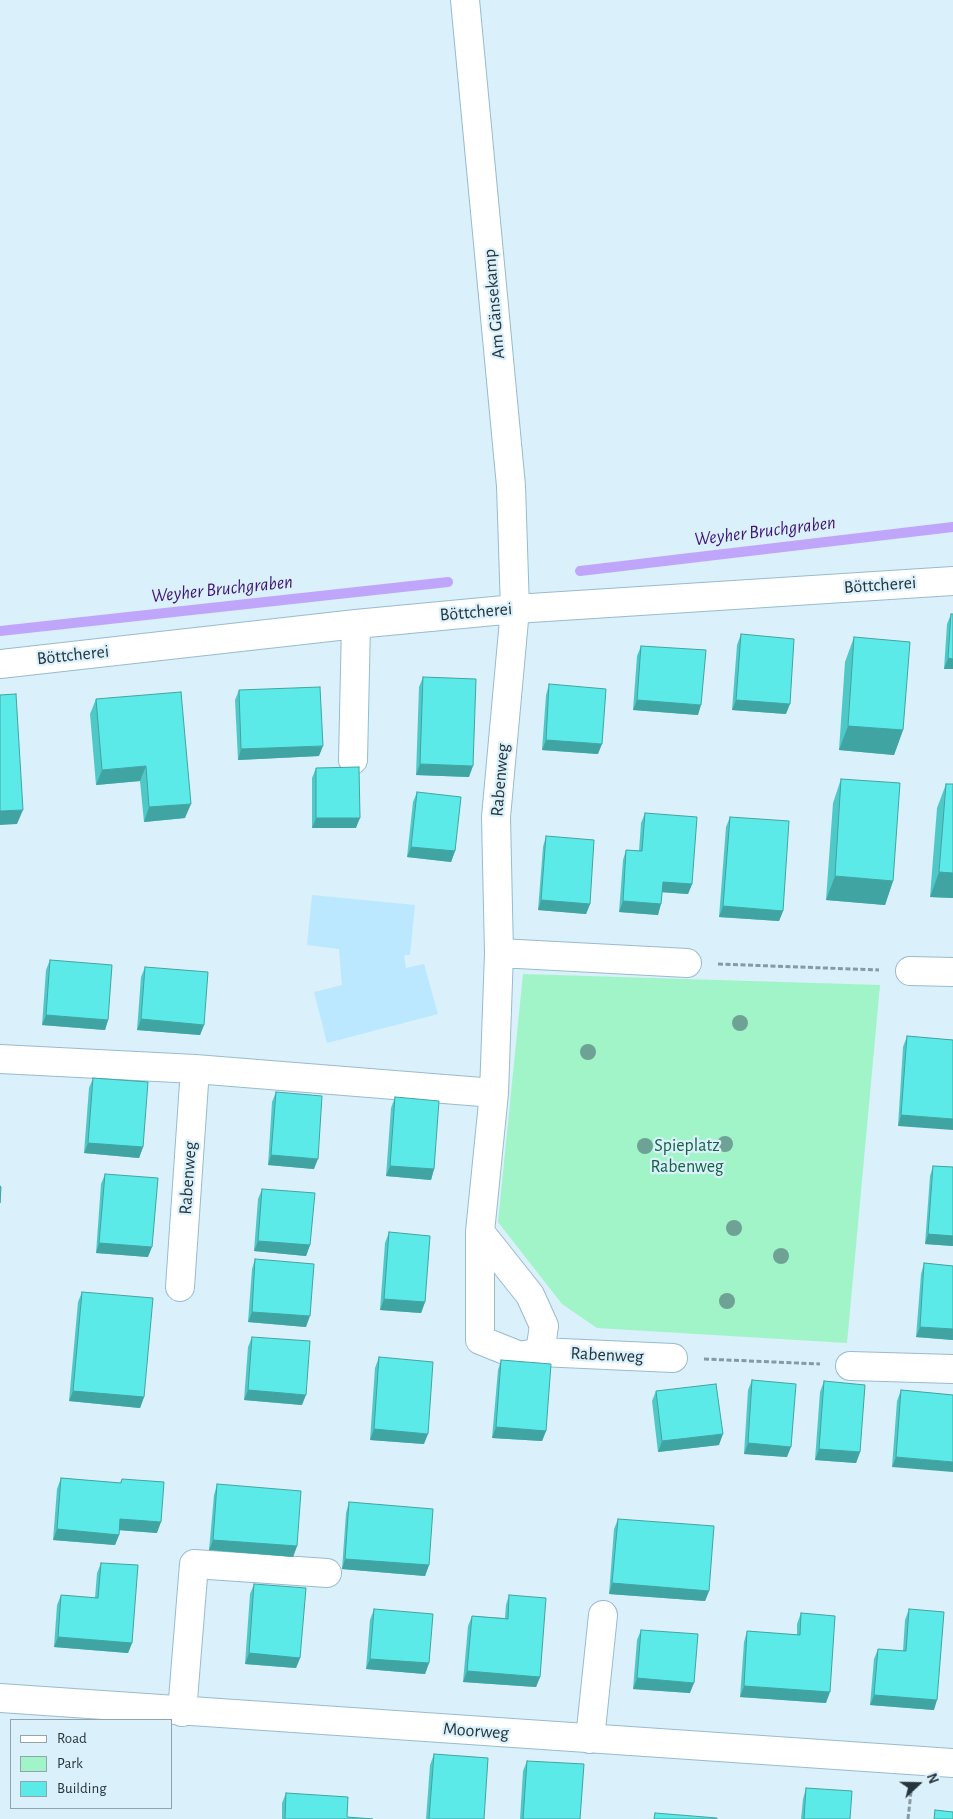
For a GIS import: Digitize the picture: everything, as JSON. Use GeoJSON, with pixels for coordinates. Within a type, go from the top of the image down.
{"type":"FeatureCollection","features":[{"type":"Feature","properties":{"kind":"street","name":"Am Gänsekamp"},"geometry":{"type":"LineString","coordinates":[[465,0],[511,486],[515,608]]}},
{"type":"Feature","properties":{"kind":"street","name":"Böttcherei"},"geometry":{"type":"LineString","coordinates":[[0,664],[515,608],[953,581]]}},
{"type":"Feature","properties":{"kind":"street","name":"Rabenweg"},"geometry":{"type":"LineString","coordinates":[[515,608],[496,817],[499,953],[494,1093],[480,1232],[480,1340],[520,1356],[540,1352],[673,1358]]}},
{"type":"Feature","properties":{"kind":"street"},"geometry":{"type":"LineString","coordinates":[[353,760],[356,624]]}},
{"type":"Feature","properties":{"kind":"street"},"geometry":{"type":"LineString","coordinates":[[499,953],[687,963]]}},
{"type":"Feature","properties":{"kind":"street"},"geometry":{"type":"LineString","coordinates":[[910,971],[953,972]]}},
{"type":"Feature","properties":{"kind":"street"},"geometry":{"type":"LineString","coordinates":[[0,1059],[195,1069],[494,1093]]}},
{"type":"Feature","properties":{"kind":"street","name":"Rabenweg"},"geometry":{"type":"LineString","coordinates":[[180,1287],[195,1069]]}},
{"type":"Feature","properties":{"kind":"street"},"geometry":{"type":"LineString","coordinates":[[480,1232],[530,1295],[544,1326],[540,1352]]}},
{"type":"Feature","properties":{"kind":"street"},"geometry":{"type":"LineString","coordinates":[[850,1366],[953,1369]]}},
{"type":"Feature","properties":{"kind":"street"},"geometry":{"type":"LineString","coordinates":[[182,1712],[194,1564],[327,1573]]}},
{"type":"Feature","properties":{"kind":"street"},"geometry":{"type":"LineString","coordinates":[[590,1739],[603,1615]]}},
{"type":"Feature","properties":{"kind":"street","name":"Moorweg"},"geometry":{"type":"LineString","coordinates":[[0,1698],[182,1712],[953,1763]]}},
{"type":"Feature","properties":{"kind":"path"},"geometry":{"type":"LineString","coordinates":[[687,963],[910,971]]}},
{"type":"Feature","properties":{"kind":"path"},"geometry":{"type":"LineString","coordinates":[[673,1358],[850,1366]]}},
{"type":"Feature","properties":{"kind":"shaded area"},"geometry":{"type":"Polygon","coordinates":[[[312,895],[415,905],[410,955],[404,955],[406,968],[424,964],[438,1014],[327,1043],[314,992],[342,985],[339,949],[307,945],[312,895]]]}},
{"type":"Feature","properties":{"kind":"green space","name":"Spieplatz Rabenweg"},"geometry":{"type":"Polygon","coordinates":[[[523,974],[880,985],[847,1343],[597,1328],[562,1304],[498,1222],[523,974]]]}},
{"type":"Feature","properties":{"kind":"building"},"geometry":{"type":"Polygon","coordinates":[[[951,614],[953,614],[953,659],[948,658],[951,614]]]}},
{"type":"Feature","properties":{"kind":"building"},"geometry":{"type":"Polygon","coordinates":[[[741,634],[794,639],[790,704],[736,700],[741,634]]]}},
{"type":"Feature","properties":{"kind":"building"},"geometry":{"type":"Polygon","coordinates":[[[854,637],[910,642],[903,730],[848,726],[854,637]]]}},
{"type":"Feature","properties":{"kind":"building"},"geometry":{"type":"Polygon","coordinates":[[[641,646],[706,650],[701,705],[637,700],[641,646]]]}},
{"type":"Feature","properties":{"kind":"building"},"geometry":{"type":"Polygon","coordinates":[[[423,677],[476,679],[473,766],[420,764],[423,677]]]}},
{"type":"Feature","properties":{"kind":"building"},"geometry":{"type":"Polygon","coordinates":[[[549,684],[606,689],[602,744],[546,740],[549,684]]]}},
{"type":"Feature","properties":{"kind":"building"},"geometry":{"type":"Polygon","coordinates":[[[320,687],[323,746],[241,749],[239,690],[320,687]]]}},
{"type":"Feature","properties":{"kind":"building"},"geometry":{"type":"Polygon","coordinates":[[[181,692],[191,804],[149,807],[146,766],[102,770],[96,699],[181,692]]]}},
{"type":"Feature","properties":{"kind":"building"},"geometry":{"type":"Polygon","coordinates":[[[16,694],[23,810],[0,811],[0,695],[16,694]]]}},
{"type":"Feature","properties":{"kind":"building"},"geometry":{"type":"Polygon","coordinates":[[[359,767],[360,818],[316,818],[316,768],[359,767]]]}},
{"type":"Feature","properties":{"kind":"building"},"geometry":{"type":"Polygon","coordinates":[[[841,779],[900,783],[893,881],[835,876],[841,779]]]}},
{"type":"Feature","properties":{"kind":"building"},"geometry":{"type":"Polygon","coordinates":[[[946,784],[953,784],[953,873],[939,872],[946,784]]]}},
{"type":"Feature","properties":{"kind":"building"},"geometry":{"type":"Polygon","coordinates":[[[417,792],[461,797],[455,851],[411,847],[417,792]]]}},
{"type":"Feature","properties":{"kind":"building"},"geometry":{"type":"Polygon","coordinates":[[[645,813],[697,817],[692,884],[663,882],[661,904],[623,901],[626,850],[642,851],[645,813]]]}},
{"type":"Feature","properties":{"kind":"building"},"geometry":{"type":"Polygon","coordinates":[[[730,817],[789,821],[783,911],[723,906],[730,817]]]}},
{"type":"Feature","properties":{"kind":"building"},"geometry":{"type":"Polygon","coordinates":[[[546,836],[594,840],[590,904],[541,900],[546,836]]]}},
{"type":"Feature","properties":{"kind":"building"},"geometry":{"type":"Polygon","coordinates":[[[50,960],[112,965],[108,1020],[46,1015],[50,960]]]}},
{"type":"Feature","properties":{"kind":"building"},"geometry":{"type":"Polygon","coordinates":[[[145,967],[208,972],[204,1025],[141,1019],[145,967]]]}},
{"type":"Feature","properties":{"kind":"building"},"geometry":{"type":"Polygon","coordinates":[[[907,1036],[953,1040],[953,1119],[901,1115],[907,1036]]]}},
{"type":"Feature","properties":{"kind":"building"},"geometry":{"type":"Polygon","coordinates":[[[93,1078],[148,1082],[143,1147],[88,1143],[93,1078]]]}},
{"type":"Feature","properties":{"kind":"building"},"geometry":{"type":"Polygon","coordinates":[[[276,1092],[322,1096],[318,1159],[271,1155],[276,1092]]]}},
{"type":"Feature","properties":{"kind":"building"},"geometry":{"type":"Polygon","coordinates":[[[395,1097],[439,1101],[434,1169],[390,1166],[395,1097]]]}},
{"type":"Feature","properties":{"kind":"building"},"geometry":{"type":"Polygon","coordinates":[[[933,1166],[953,1167],[953,1236],[928,1234],[933,1166]]]}},
{"type":"Feature","properties":{"kind":"building"},"geometry":{"type":"Polygon","coordinates":[[[105,1174],[158,1178],[152,1247],[99,1243],[105,1174]]]}},
{"type":"Feature","properties":{"kind":"building"},"geometry":{"type":"Polygon","coordinates":[[[262,1189],[315,1193],[310,1245],[258,1241],[262,1189]]]}},
{"type":"Feature","properties":{"kind":"building"},"geometry":{"type":"Polygon","coordinates":[[[389,1232],[430,1236],[425,1302],[384,1299],[389,1232]]]}},
{"type":"Feature","properties":{"kind":"building"},"geometry":{"type":"Polygon","coordinates":[[[255,1259],[314,1264],[310,1316],[252,1312],[255,1259]]]}},
{"type":"Feature","properties":{"kind":"building"},"geometry":{"type":"Polygon","coordinates":[[[924,1263],[953,1266],[953,1329],[920,1327],[924,1263]]]}},
{"type":"Feature","properties":{"kind":"building"},"geometry":{"type":"Polygon","coordinates":[[[82,1292],[153,1298],[144,1397],[73,1391],[82,1292]]]}},
{"type":"Feature","properties":{"kind":"building"},"geometry":{"type":"Polygon","coordinates":[[[252,1337],[310,1341],[306,1395],[248,1390],[252,1337]]]}},
{"type":"Feature","properties":{"kind":"building"},"geometry":{"type":"Polygon","coordinates":[[[379,1357],[433,1362],[428,1434],[374,1429],[379,1357]]]}},
{"type":"Feature","properties":{"kind":"building"},"geometry":{"type":"Polygon","coordinates":[[[501,1360],[551,1364],[546,1431],[496,1427],[501,1360]]]}},
{"type":"Feature","properties":{"kind":"building"},"geometry":{"type":"Polygon","coordinates":[[[752,1380],[796,1384],[791,1447],[748,1443],[752,1380]]]}},
{"type":"Feature","properties":{"kind":"building"},"geometry":{"type":"Polygon","coordinates":[[[824,1381],[865,1385],[860,1452],[819,1449],[824,1381]]]}},
{"type":"Feature","properties":{"kind":"building"},"geometry":{"type":"Polygon","coordinates":[[[716,1384],[723,1434],[662,1441],[656,1391],[716,1384]]]}},
{"type":"Feature","properties":{"kind":"building"},"geometry":{"type":"Polygon","coordinates":[[[901,1390],[953,1395],[953,1462],[896,1457],[901,1390]]]}},
{"type":"Feature","properties":{"kind":"building"},"geometry":{"type":"Polygon","coordinates":[[[61,1478],[121,1483],[122,1479],[164,1482],[161,1522],[120,1519],[119,1535],[57,1529],[61,1478]]]}},
{"type":"Feature","properties":{"kind":"building"},"geometry":{"type":"Polygon","coordinates":[[[217,1484],[301,1491],[297,1546],[213,1540],[217,1484]]]}},
{"type":"Feature","properties":{"kind":"building"},"geometry":{"type":"Polygon","coordinates":[[[349,1502],[433,1509],[429,1565],[345,1559],[349,1502]]]}},
{"type":"Feature","properties":{"kind":"building"},"geometry":{"type":"Polygon","coordinates":[[[618,1519],[714,1526],[709,1591],[612,1583],[618,1519]]]}},
{"type":"Feature","properties":{"kind":"building"},"geometry":{"type":"Polygon","coordinates":[[[101,1563],[138,1565],[132,1643],[58,1637],[61,1595],[98,1598],[101,1563]]]}},
{"type":"Feature","properties":{"kind":"building"},"geometry":{"type":"Polygon","coordinates":[[[254,1584],[306,1588],[300,1658],[249,1653],[254,1584]]]}},
{"type":"Feature","properties":{"kind":"building"},"geometry":{"type":"Polygon","coordinates":[[[509,1595],[546,1598],[540,1677],[467,1671],[472,1616],[508,1619],[509,1595]]]}},
{"type":"Feature","properties":{"kind":"building"},"geometry":{"type":"Polygon","coordinates":[[[374,1609],[433,1614],[429,1663],[370,1659],[374,1609]]]}},
{"type":"Feature","properties":{"kind":"building"},"geometry":{"type":"Polygon","coordinates":[[[909,1609],[944,1612],[937,1700],[874,1695],[878,1649],[906,1651],[909,1609]]]}},
{"type":"Feature","properties":{"kind":"building"},"geometry":{"type":"Polygon","coordinates":[[[801,1613],[835,1616],[830,1692],[744,1686],[747,1631],[800,1635],[801,1613]]]}},
{"type":"Feature","properties":{"kind":"building"},"geometry":{"type":"Polygon","coordinates":[[[641,1630],[698,1634],[694,1683],[637,1678],[641,1630]]]}},
{"type":"Feature","properties":{"kind":"building"},"geometry":{"type":"Polygon","coordinates":[[[434,1754],[488,1758],[484,1819],[429,1819],[434,1754]]]}},
{"type":"Feature","properties":{"kind":"building"},"geometry":{"type":"Polygon","coordinates":[[[527,1761],[584,1764],[580,1819],[523,1819],[527,1761]]]}},
{"type":"Feature","properties":{"kind":"building"},"geometry":{"type":"Polygon","coordinates":[[[806,1788],[852,1791],[850,1819],[804,1819],[806,1788]]]}},
{"type":"Feature","properties":{"kind":"building"},"geometry":{"type":"Polygon","coordinates":[[[286,1793],[348,1797],[347,1817],[373,1819],[285,1819],[286,1793]]]}},
{"type":"Feature","properties":{"kind":"building"},"geometry":{"type":"Polygon","coordinates":[[[935,1810],[953,1812],[953,1819],[934,1819],[935,1810]]]}},
{"type":"Feature","properties":{"kind":"building"},"geometry":{"type":"Polygon","coordinates":[[[655,1813],[717,1818],[717,1819],[654,1819],[655,1813]]]}},
{"type":"Feature","properties":{"kind":"waterway","name":"Weyher Bruchgraben"},"geometry":{"type":"LineString","coordinates":[[580,571],[953,527]]}},
{"type":"Feature","properties":{"kind":"waterway","name":"Weyher Bruchgraben"},"geometry":{"type":"LineString","coordinates":[[0,631],[448,582]]}}]}
